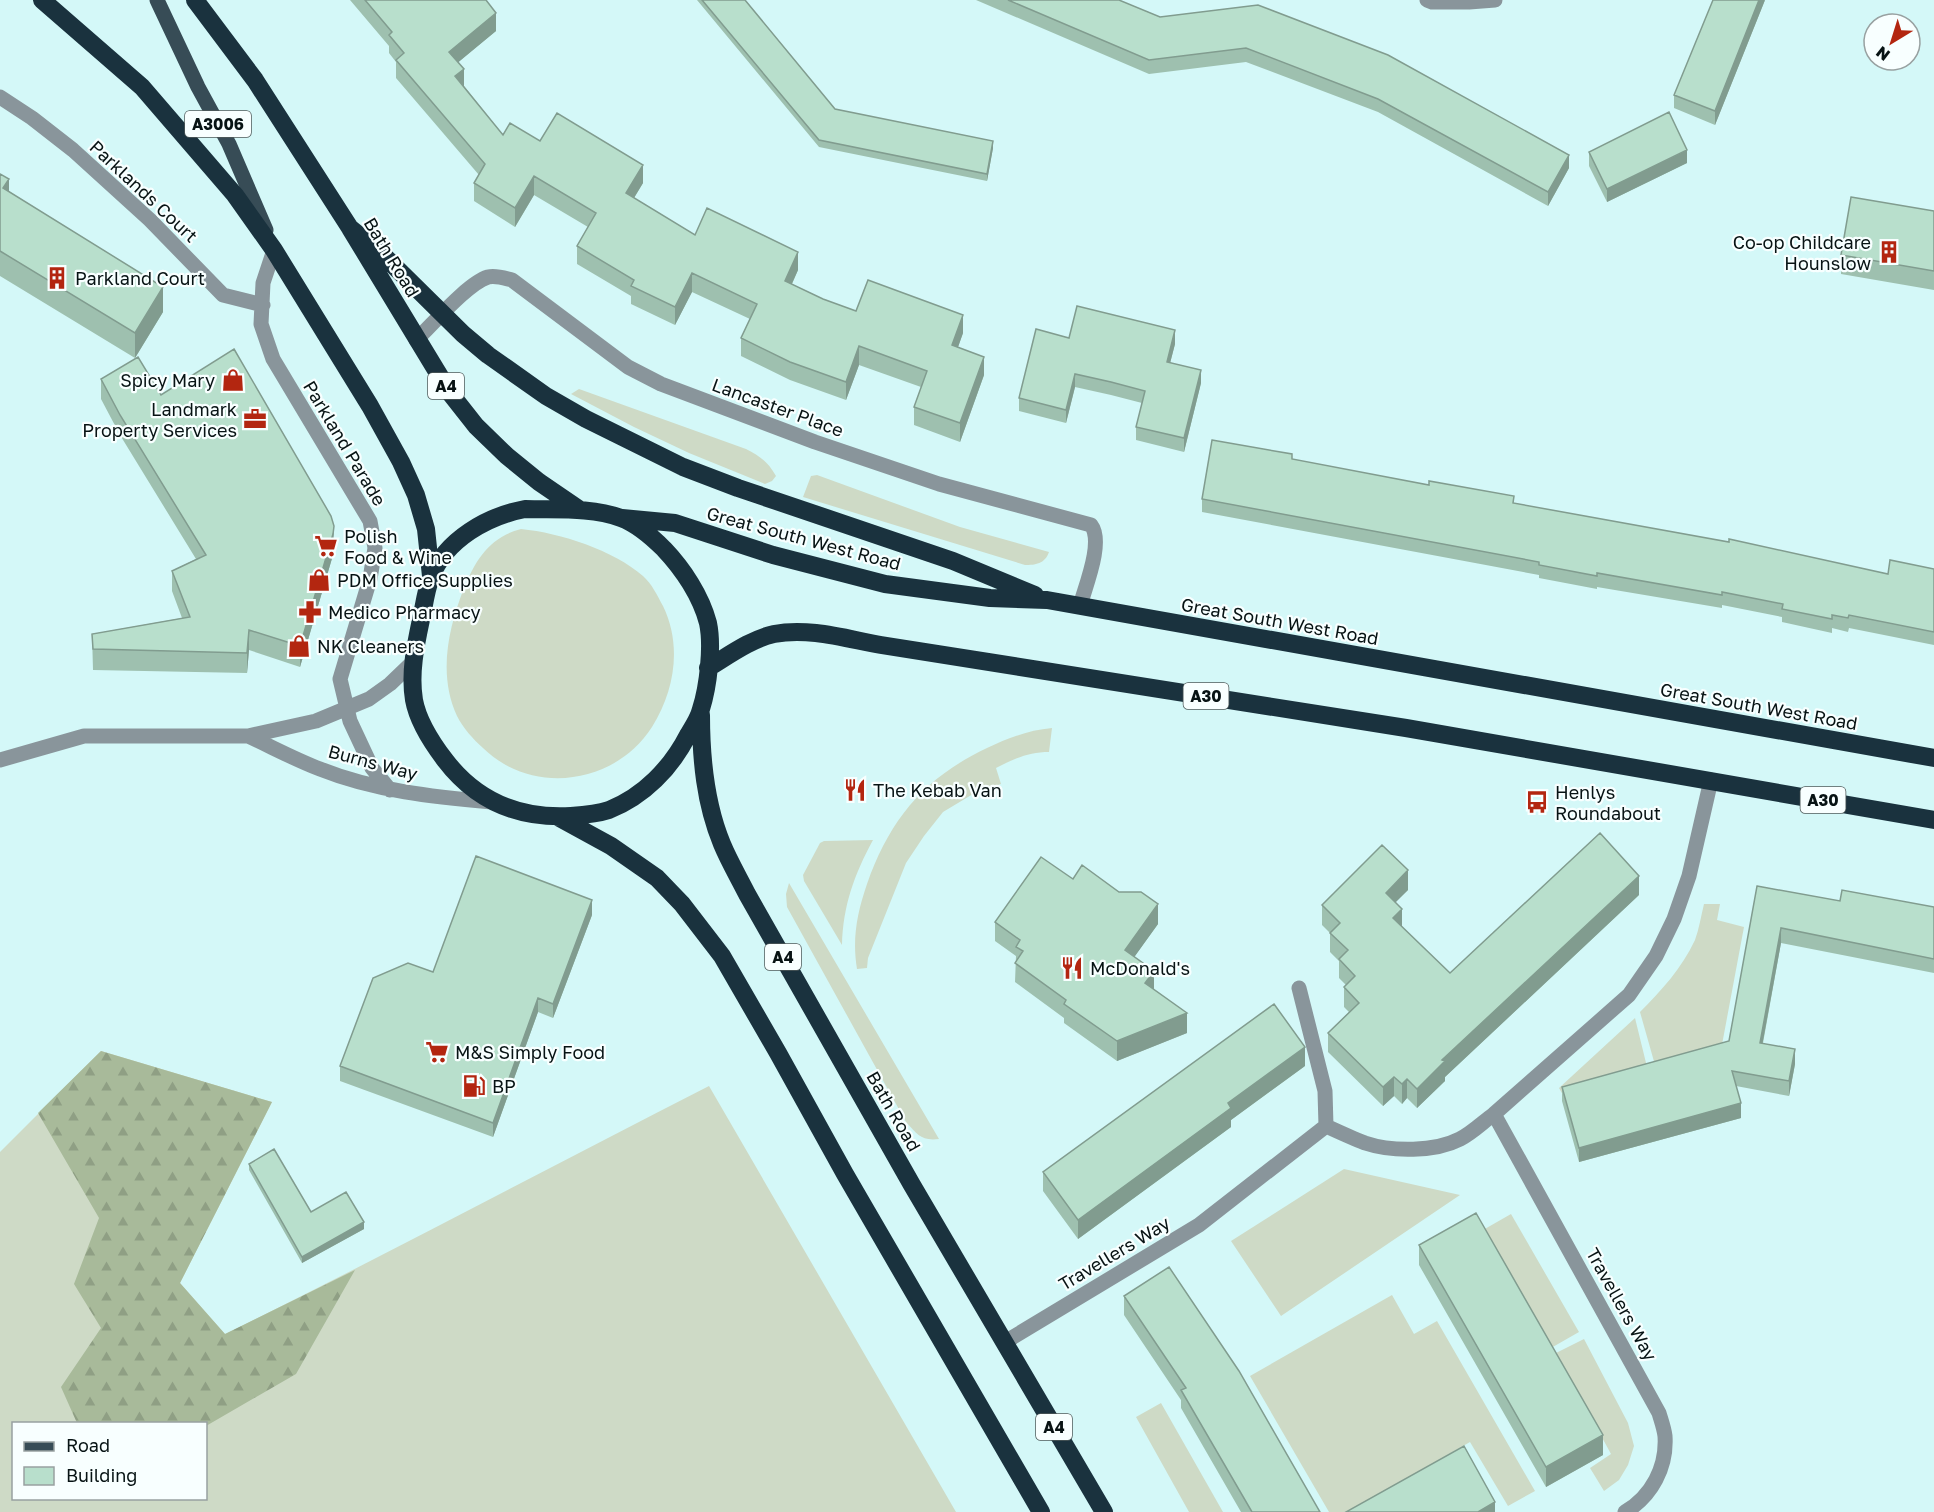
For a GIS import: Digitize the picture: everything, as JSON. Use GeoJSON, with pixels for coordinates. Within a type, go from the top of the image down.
{"type":"FeatureCollection","features":[{"type":"Feature","properties":{"kind":"highway"},"geometry":{"type":"LineString","coordinates":[[42,0],[142,87],[235,195],[274,250],[370,406],[401,462],[416,495],[426,529],[431,576],[419,631],[413,681],[415,702],[423,725],[435,747],[471,787],[493,802],[511,810],[533,815],[558,817],[587,815],[608,810],[638,795],[653,783],[687,739],[701,711],[710,646],[708,624],[691,585],[656,540],[622,519],[580,510],[525,509],[508,512],[488,521],[454,544],[431,576]]}},
{"type":"Feature","properties":{"kind":"highway","name":"Bath Road"},"geometry":{"type":"LineString","coordinates":[[195,0],[255,80],[350,228],[450,393],[476,426],[523,469],[580,510]]}},
{"type":"Feature","properties":{"kind":"highway"},"geometry":{"type":"LineString","coordinates":[[350,228],[382,254],[488,355],[546,396],[586,419],[683,467],[953,561],[1047,600]]}},
{"type":"Feature","properties":{"kind":"highway","name":"Great South West Road"},"geometry":{"type":"LineString","coordinates":[[622,519],[675,523],[772,555],[885,584],[990,598],[1047,600],[1934,758]]}},
{"type":"Feature","properties":{"kind":"highway","name":"A30"},"geometry":{"type":"LineString","coordinates":[[708,668],[772,634],[803,632],[1406,728],[1934,820]]}},
{"type":"Feature","properties":{"kind":"highway","name":"Bath Road"},"geometry":{"type":"LineString","coordinates":[[701,711],[704,776],[712,817],[722,845],[747,894],[877,1123],[1104,1512]]}},
{"type":"Feature","properties":{"kind":"highway"},"geometry":{"type":"LineString","coordinates":[[558,817],[611,846],[657,878],[682,904],[722,956],[1041,1512]]}},
{"type":"Feature","properties":{"kind":"main road","name":"A3006"},"geometry":{"type":"LineString","coordinates":[[157,0],[198,87],[229,144],[274,250]]}},
{"type":"Feature","properties":{"kind":"street"},"geometry":{"type":"LineString","coordinates":[[1426,0],[1469,2],[1495,0]]}},
{"type":"Feature","properties":{"kind":"street","name":"Parklands Court"},"geometry":{"type":"LineString","coordinates":[[0,97],[32,118],[73,150],[150,220],[223,295],[263,305]]}},
{"type":"Feature","properties":{"kind":"street","name":"Parkland Parade"},"geometry":{"type":"LineString","coordinates":[[274,250],[263,283],[261,324],[273,359],[370,521],[375,548],[370,579],[340,679],[350,721],[372,768],[390,790]]}},
{"type":"Feature","properties":{"kind":"street","name":"Lancaster Place"},"geometry":{"type":"LineString","coordinates":[[417,340],[474,285],[488,277],[499,276],[512,280],[628,367],[661,384],[815,442],[939,484],[1091,525],[1095,535],[1094,555],[1080,606]]}},
{"type":"Feature","properties":{"kind":"street","name":"Burns Way"},"geometry":{"type":"LineString","coordinates":[[0,760],[84,736],[248,736],[316,721],[369,699],[390,684],[414,661]]}},
{"type":"Feature","properties":{"kind":"street","name":"Burns Way"},"geometry":{"type":"LineString","coordinates":[[248,736],[321,769],[390,790],[493,802]]}},
{"type":"Feature","properties":{"kind":"street"},"geometry":{"type":"LineString","coordinates":[[1299,988],[1325,1091],[1326,1126],[1367,1144],[1400,1149],[1444,1146],[1462,1138],[1494,1114],[1629,995],[1656,956],[1674,919],[1689,876],[1711,780]]}},
{"type":"Feature","properties":{"kind":"street","name":"Travellers Way"},"geometry":{"type":"LineString","coordinates":[[1494,1114],[1659,1413],[1665,1434],[1664,1451],[1656,1481],[1647,1494],[1625,1512]]}},
{"type":"Feature","properties":{"kind":"street","name":"Travellers Way"},"geometry":{"type":"LineString","coordinates":[[1005,1342],[1199,1225],[1326,1126]]}},
{"type":"Feature","properties":{"kind":"green space"},"geometry":{"type":"Polygon","coordinates":[[[579,389],[746,449],[763,460],[776,476],[765,484],[689,453],[571,394],[579,389]]]}},
{"type":"Feature","properties":{"kind":"green space"},"geometry":{"type":"Polygon","coordinates":[[[817,475],[960,527],[1049,552],[1042,561],[1025,565],[803,497],[811,476],[817,475]]]}},
{"type":"Feature","properties":{"kind":"green space"},"geometry":{"type":"Polygon","coordinates":[[[521,529],[553,534],[586,544],[617,558],[643,576],[652,586],[669,621],[673,636],[673,667],[671,683],[660,713],[636,747],[617,762],[595,772],[572,777],[548,778],[525,773],[503,763],[468,733],[457,716],[451,700],[447,652],[453,620],[464,588],[485,551],[501,538],[521,529]]]}},
{"type":"Feature","properties":{"kind":"green space"},"geometry":{"type":"Polygon","coordinates":[[[1052,728],[1049,752],[1021,757],[996,768],[1001,784],[978,791],[943,812],[906,863],[868,958],[867,968],[857,969],[856,926],[861,905],[876,861],[898,820],[927,787],[965,760],[1011,738],[1052,728]]]}},
{"type":"Feature","properties":{"kind":"green space"},"geometry":{"type":"Polygon","coordinates":[[[873,840],[860,866],[847,904],[842,945],[804,881],[803,875],[820,843],[824,841],[873,840]]]}},
{"type":"Feature","properties":{"kind":"green space"},"geometry":{"type":"Polygon","coordinates":[[[789,883],[939,1139],[920,1136],[906,1122],[787,907],[786,894],[789,883]]]}},
{"type":"Feature","properties":{"kind":"green space"},"geometry":{"type":"Polygon","coordinates":[[[1704,904],[1720,904],[1717,920],[1744,927],[1721,1050],[1655,1065],[1640,1012],[1670,979],[1690,950],[1695,940],[1704,904]]]}},
{"type":"Feature","properties":{"kind":"green space"},"geometry":{"type":"Polygon","coordinates":[[[1635,1018],[1648,1071],[1563,1095],[1559,1088],[1635,1018]]]}},
{"type":"Feature","properties":{"kind":"green space"},"geometry":{"type":"Polygon","coordinates":[[[101,1051],[272,1102],[180,1283],[225,1334],[709,1086],[956,1512],[0,1512],[0,1152],[101,1051]]]}},
{"type":"Feature","properties":{"kind":"green space"},"geometry":{"type":"Polygon","coordinates":[[[101,1051],[272,1102],[180,1283],[225,1334],[355,1270],[296,1374],[207,1425],[207,1422],[77,1422],[61,1387],[101,1328],[74,1284],[99,1218],[38,1113],[101,1051]]]}},
{"type":"Feature","properties":{"kind":"green space"},"geometry":{"type":"Polygon","coordinates":[[[1344,1169],[1460,1195],[1281,1316],[1231,1241],[1344,1169]]]}},
{"type":"Feature","properties":{"kind":"green space"},"geometry":{"type":"Polygon","coordinates":[[[1511,1214],[1579,1332],[1551,1348],[1483,1230],[1511,1214]]]}},
{"type":"Feature","properties":{"kind":"green space"},"geometry":{"type":"Polygon","coordinates":[[[1392,1295],[1414,1334],[1437,1321],[1535,1491],[1508,1506],[1470,1442],[1348,1512],[1329,1512],[1250,1376],[1392,1295]]]}},
{"type":"Feature","properties":{"kind":"green space"},"geometry":{"type":"Polygon","coordinates":[[[1584,1339],[1628,1423],[1634,1446],[1628,1465],[1619,1480],[1604,1491],[1590,1468],[1611,1454],[1556,1353],[1584,1339]]]}},
{"type":"Feature","properties":{"kind":"green space"},"geometry":{"type":"Polygon","coordinates":[[[1161,1403],[1223,1512],[1189,1512],[1136,1417],[1161,1403]]]}},
{"type":"Feature","properties":{"kind":"building"},"geometry":{"type":"Polygon","coordinates":[[[365,0],[486,0],[496,13],[449,52],[464,69],[455,76],[503,135],[510,123],[540,141],[557,113],[643,165],[626,193],[695,235],[707,208],[798,252],[785,281],[856,311],[868,280],[963,315],[952,345],[984,357],[960,423],[914,407],[927,371],[859,346],[846,382],[790,362],[741,338],[757,304],[692,273],[675,307],[631,286],[634,280],[577,246],[596,213],[534,176],[515,208],[474,183],[485,164],[396,60],[404,53],[389,35],[392,32],[365,0]]]}},
{"type":"Feature","properties":{"kind":"building"},"geometry":{"type":"Polygon","coordinates":[[[702,0],[745,0],[835,109],[993,141],[987,174],[819,140],[702,0]]]}},
{"type":"Feature","properties":{"kind":"building"},"geometry":{"type":"Polygon","coordinates":[[[1008,0],[1119,0],[1160,17],[1258,5],[1388,55],[1569,155],[1548,192],[1378,99],[1246,48],[1149,60],[1008,0]]]}},
{"type":"Feature","properties":{"kind":"building"},"geometry":{"type":"Polygon","coordinates":[[[1713,0],[1759,0],[1715,111],[1674,95],[1713,0]]]}},
{"type":"Feature","properties":{"kind":"building"},"geometry":{"type":"Polygon","coordinates":[[[1669,112],[1687,150],[1607,189],[1589,152],[1669,112]]]}},
{"type":"Feature","properties":{"kind":"building"},"geometry":{"type":"Polygon","coordinates":[[[0,174],[9,179],[3,188],[163,287],[135,333],[0,251],[0,174]]]}},
{"type":"Feature","properties":{"kind":"building","name":"Co-op Childcare Hounslow"},"geometry":{"type":"Polygon","coordinates":[[[1851,197],[1934,211],[1934,271],[1841,255],[1851,197]]]}},
{"type":"Feature","properties":{"kind":"building"},"geometry":{"type":"Polygon","coordinates":[[[1077,306],[1175,330],[1167,362],[1201,370],[1184,438],[1136,427],[1145,391],[1111,382],[1075,374],[1066,410],[1019,398],[1036,329],[1069,338],[1077,306]]]}},
{"type":"Feature","properties":{"kind":"building"},"geometry":{"type":"Polygon","coordinates":[[[234,349],[331,516],[334,526],[300,646],[249,630],[247,653],[93,649],[92,634],[190,617],[172,571],[206,555],[120,415],[101,379],[138,357],[161,395],[234,349]]]}},
{"type":"Feature","properties":{"kind":"building"},"geometry":{"type":"Polygon","coordinates":[[[1212,440],[1292,454],[1292,459],[1429,485],[1429,481],[1514,496],[1513,503],[1729,542],[1729,539],[1888,574],[1890,560],[1934,569],[1934,632],[1849,615],[1848,618],[1832,615],[1832,619],[1782,609],[1783,604],[1722,592],[1722,595],[1597,573],[1597,576],[1539,565],[1539,562],[1202,499],[1212,440]]]}},
{"type":"Feature","properties":{"kind":"building"},"geometry":{"type":"Polygon","coordinates":[[[1600,833],[1639,876],[1442,1060],[1445,1061],[1417,1089],[1407,1079],[1402,1084],[1394,1077],[1383,1087],[1328,1033],[1359,1003],[1344,987],[1355,976],[1339,959],[1348,950],[1330,933],[1340,923],[1322,905],[1382,845],[1408,870],[1386,893],[1402,909],[1393,918],[1450,973],[1600,833]]]}},
{"type":"Feature","properties":{"kind":"building"},"geometry":{"type":"Polygon","coordinates":[[[476,856],[592,900],[553,1004],[538,998],[493,1123],[340,1066],[373,978],[408,963],[433,972],[476,856]]]}},
{"type":"Feature","properties":{"kind":"building","name":"McDonald's"},"geometry":{"type":"Polygon","coordinates":[[[1041,857],[1073,879],[1082,865],[1119,892],[1141,892],[1158,904],[1125,950],[1154,971],[1145,983],[1187,1013],[1117,1041],[1064,1004],[1066,1000],[1015,963],[1023,951],[1016,947],[1020,940],[995,922],[1041,857]]]}},
{"type":"Feature","properties":{"kind":"building"},"geometry":{"type":"Polygon","coordinates":[[[1757,886],[1840,901],[1842,890],[1934,907],[1934,959],[1781,928],[1760,1043],[1795,1049],[1789,1081],[1732,1071],[1741,1103],[1579,1148],[1562,1087],[1729,1041],[1757,886]]]}},
{"type":"Feature","properties":{"kind":"building"},"geometry":{"type":"Polygon","coordinates":[[[1274,1004],[1305,1047],[1228,1103],[1231,1108],[1078,1220],[1043,1172],[1274,1004]]]}},
{"type":"Feature","properties":{"kind":"building"},"geometry":{"type":"Polygon","coordinates":[[[274,1149],[311,1212],[346,1192],[364,1222],[302,1257],[249,1164],[274,1149]]]}},
{"type":"Feature","properties":{"kind":"building"},"geometry":{"type":"Polygon","coordinates":[[[1476,1213],[1603,1435],[1546,1467],[1419,1245],[1476,1213]]]}},
{"type":"Feature","properties":{"kind":"building"},"geometry":{"type":"Polygon","coordinates":[[[1169,1267],[1239,1371],[1320,1512],[1252,1512],[1181,1390],[1186,1388],[1124,1296],[1169,1267]]]}},
{"type":"Feature","properties":{"kind":"building"},"geometry":{"type":"Polygon","coordinates":[[[1464,1446],[1495,1502],[1478,1512],[1346,1512],[1464,1446]]]}},
{"type":"Feature","properties":{"kind":"place","name":"Co-op Childcare Hounslow"},"geometry":{"type":"Point","coordinates":[1889,252]}},
{"type":"Feature","properties":{"kind":"place","name":"Parkland Court"},"geometry":{"type":"Point","coordinates":[57,278]}},
{"type":"Feature","properties":{"kind":"place","name":"Spicy Mary"},"geometry":{"type":"Point","coordinates":[233,380]}},
{"type":"Feature","properties":{"kind":"place","name":"Landmark Property Services"},"geometry":{"type":"Point","coordinates":[255,419]}},
{"type":"Feature","properties":{"kind":"place","name":"Polish Food & Wine"},"geometry":{"type":"Point","coordinates":[326,546]}},
{"type":"Feature","properties":{"kind":"place","name":"PDM Office Supplies"},"geometry":{"type":"Point","coordinates":[319,580]}},
{"type":"Feature","properties":{"kind":"place","name":"Medico Pharmacy"},"geometry":{"type":"Point","coordinates":[310,612]}},
{"type":"Feature","properties":{"kind":"place","name":"NK Cleaners"},"geometry":{"type":"Point","coordinates":[299,646]}},
{"type":"Feature","properties":{"kind":"place","name":"The Kebab Van"},"geometry":{"type":"Point","coordinates":[855,790]}},
{"type":"Feature","properties":{"kind":"place","name":"Henlys Roundabout"},"geometry":{"type":"Point","coordinates":[1537,802]}},
{"type":"Feature","properties":{"kind":"place","name":"McDonald's"},"geometry":{"type":"Point","coordinates":[1072,968]}},
{"type":"Feature","properties":{"kind":"place","name":"M&S Simply Food"},"geometry":{"type":"Point","coordinates":[437,1052]}},
{"type":"Feature","properties":{"kind":"place","name":"BP"},"geometry":{"type":"Point","coordinates":[474,1086]}}]}
